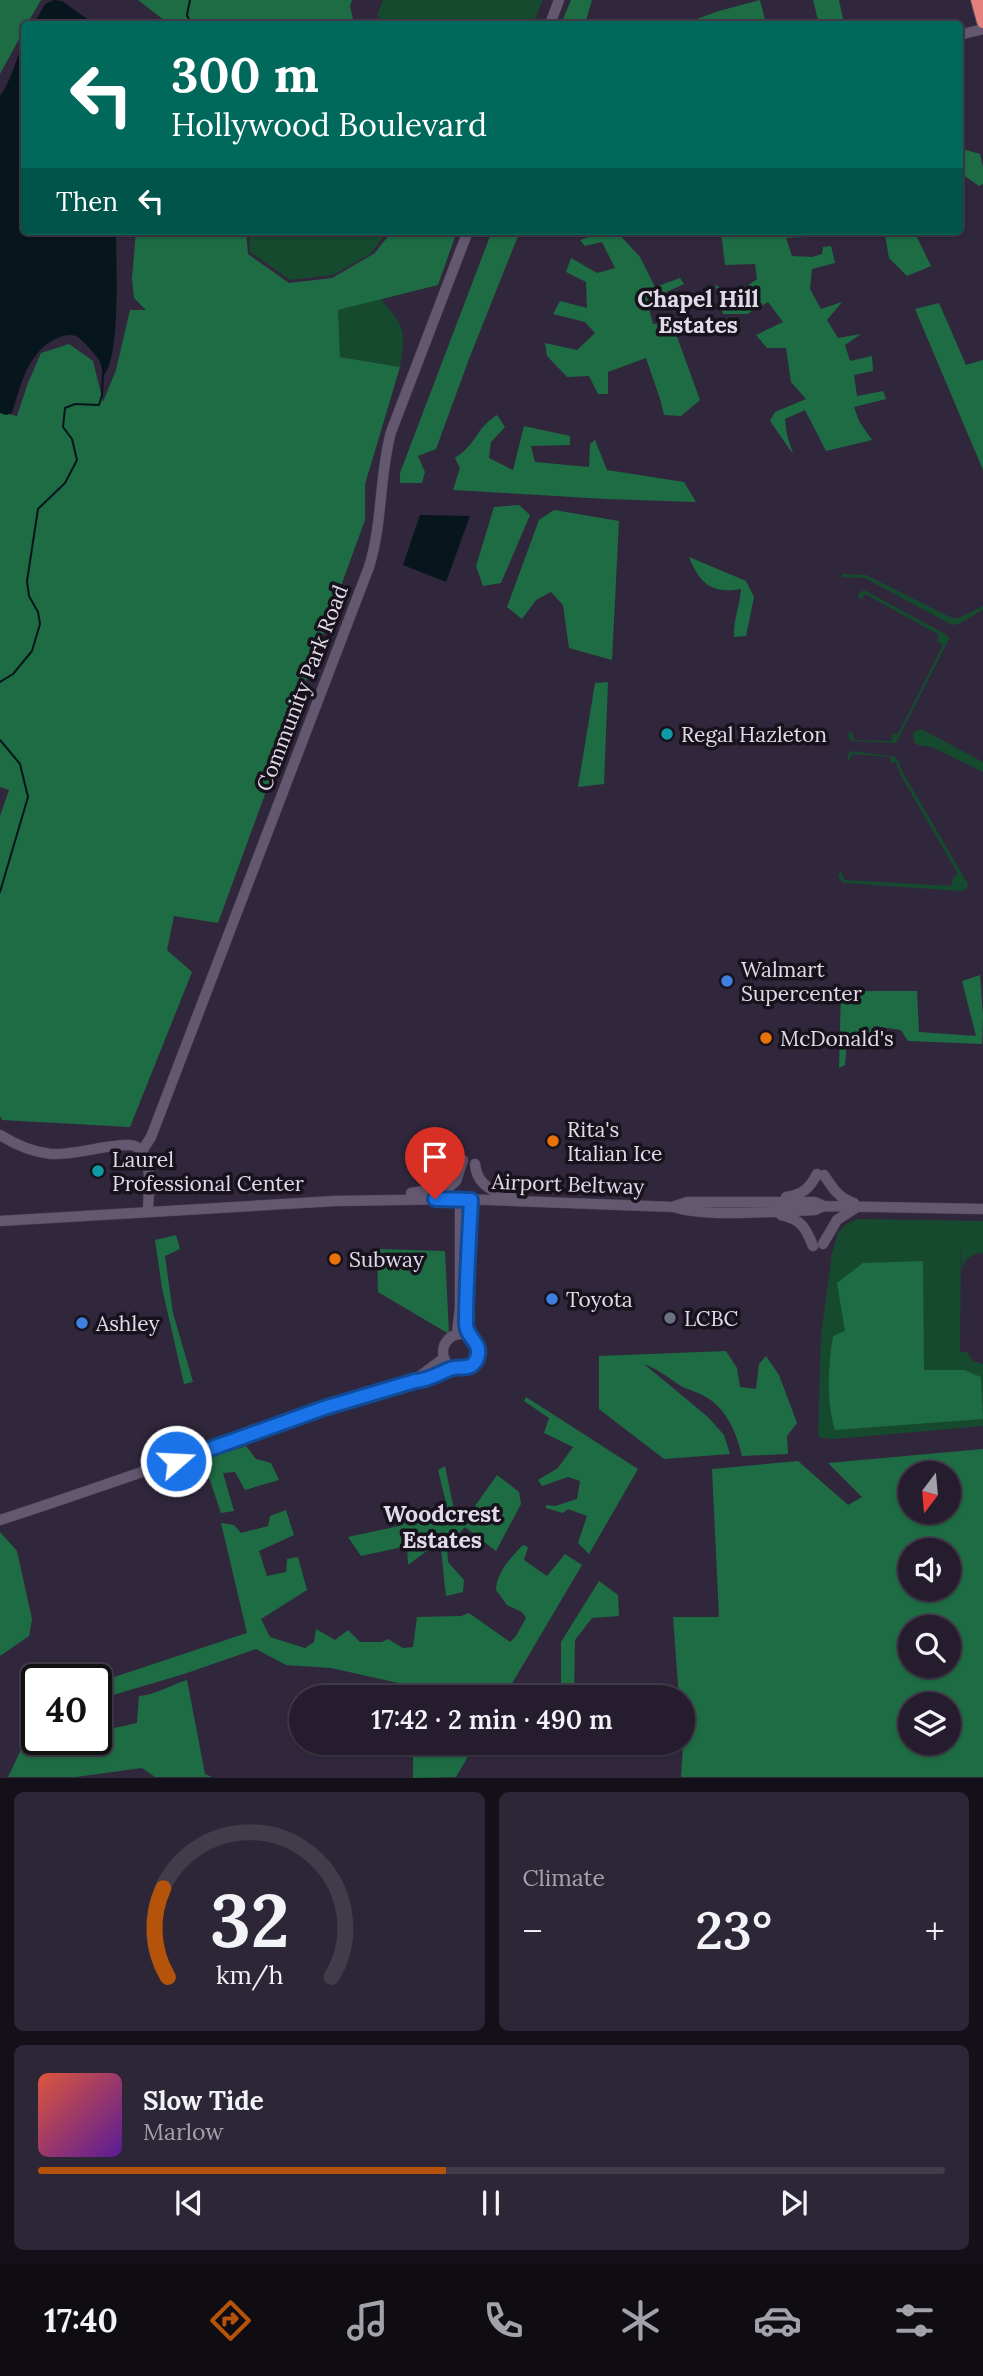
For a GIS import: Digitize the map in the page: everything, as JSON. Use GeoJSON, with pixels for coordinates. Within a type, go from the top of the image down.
{"type":"FeatureCollection","features":[{"type":"Feature","properties":{"kind":"highway"},"geometry":{"type":"LineString","coordinates":[[977,0],[983,22]]}},
{"type":"Feature","properties":{"kind":"street"},"geometry":{"type":"LineString","coordinates":[[551,21],[559,0]]}},
{"type":"Feature","properties":{"kind":"street"},"geometry":{"type":"LineString","coordinates":[[963,34],[983,29]]}},
{"type":"Feature","properties":{"kind":"street","name":"Community Park Road"},"geometry":{"type":"LineString","coordinates":[[142,1151],[156,1125],[369,567],[379,524],[388,442],[466,235]]}},
{"type":"Feature","properties":{"kind":"street"},"geometry":{"type":"LineString","coordinates":[[0,1135],[37,1152],[77,1153],[128,1145],[142,1151],[147,1164],[148,1211]]}},
{"type":"Feature","properties":{"kind":"street"},"geometry":{"type":"LineString","coordinates":[[335,1201],[354,1196],[421,1193],[449,1187],[456,1181],[463,1160]]}},
{"type":"Feature","properties":{"kind":"street"},"geometry":{"type":"LineString","coordinates":[[475,1164],[481,1183],[498,1193],[532,1203]]}},
{"type":"Feature","properties":{"kind":"street"},"geometry":{"type":"LineString","coordinates":[[747,1207],[796,1196],[806,1190],[820,1174],[836,1194],[844,1200],[861,1205]]}},
{"type":"Feature","properties":{"kind":"street"},"geometry":{"type":"LineString","coordinates":[[457,1334],[460,1307],[459,1242],[465,1199]]}},
{"type":"Feature","properties":{"kind":"street"},"geometry":{"type":"LineString","coordinates":[[0,1520],[260,1433],[324,1408],[415,1381],[428,1380],[453,1367],[466,1368],[476,1361],[478,1349],[466,1329],[468,1274],[465,1199]]}},
{"type":"Feature","properties":{"kind":"street","name":"Airport Beltway"},"geometry":{"type":"LineString","coordinates":[[0,1221],[335,1201],[465,1199],[674,1207],[687,1202],[747,1207],[815,1202],[824,1206],[983,1209]]}},
{"type":"Feature","properties":{"kind":"street"},"geometry":{"type":"LineString","coordinates":[[747,1207],[794,1218],[803,1224],[818,1245],[837,1220],[861,1205]]}},
{"type":"Feature","properties":{"kind":"street"},"geometry":{"type":"LineString","coordinates":[[459,1242],[464,1247],[464,1264],[468,1274]]}},
{"type":"Feature","properties":{"kind":"street"},"geometry":{"type":"LineString","coordinates":[[453,1367],[444,1358],[443,1349],[447,1341],[457,1334],[469,1336]]}},
{"type":"Feature","properties":{"kind":"street"},"geometry":{"type":"LineString","coordinates":[[415,1381],[444,1358]]}},
{"type":"Feature","properties":{"kind":"green space"},"geometry":{"type":"Polygon","coordinates":[[[0,0],[41,0],[29,21],[21,21],[21,36],[0,74],[0,0]]]}},
{"type":"Feature","properties":{"kind":"green space"},"geometry":{"type":"Polygon","coordinates":[[[138,0],[352,0],[350,6],[353,21],[165,21],[138,0]]]}},
{"type":"Feature","properties":{"kind":"green space"},"geometry":{"type":"Polygon","coordinates":[[[383,0],[543,0],[534,21],[377,21],[380,17],[377,16],[383,0]]]}},
{"type":"Feature","properties":{"kind":"green space"},"geometry":{"type":"Polygon","coordinates":[[[571,0],[592,0],[586,21],[562,21],[571,0]]]}},
{"type":"Feature","properties":{"kind":"green space"},"geometry":{"type":"Polygon","coordinates":[[[760,0],[765,21],[691,21],[760,0]]]}},
{"type":"Feature","properties":{"kind":"green space"},"geometry":{"type":"Polygon","coordinates":[[[813,0],[839,0],[843,21],[818,21],[813,0]]]}},
{"type":"Feature","properties":{"kind":"green space"},"geometry":{"type":"Polygon","coordinates":[[[963,149],[980,154],[983,184],[979,186],[963,175],[963,149]]]}},
{"type":"Feature","properties":{"kind":"green space"},"geometry":{"type":"Polygon","coordinates":[[[136,235],[246,235],[248,254],[289,283],[332,278],[375,253],[389,235],[456,235],[438,285],[338,310],[340,357],[400,367],[365,484],[365,520],[218,923],[174,916],[167,950],[192,972],[130,1127],[2,1120],[0,816],[9,790],[0,787],[0,412],[17,416],[41,353],[69,344],[93,361],[103,402],[116,370],[130,310],[146,310],[134,298],[132,279],[136,235]]]}},
{"type":"Feature","properties":{"kind":"green space"},"geometry":{"type":"Polygon","coordinates":[[[249,235],[385,235],[370,254],[333,275],[290,280],[250,252],[249,235]]]}},
{"type":"Feature","properties":{"kind":"green space"},"geometry":{"type":"Polygon","coordinates":[[[490,235],[518,235],[436,449],[418,456],[425,472],[422,483],[400,483],[400,473],[490,235]]]}},
{"type":"Feature","properties":{"kind":"green space"},"geometry":{"type":"Polygon","coordinates":[[[595,235],[620,235],[640,257],[655,287],[680,278],[684,284],[647,301],[653,324],[672,323],[700,400],[681,416],[664,415],[646,358],[608,372],[608,394],[598,394],[589,376],[567,377],[547,356],[545,343],[577,350],[595,333],[585,322],[553,314],[560,301],[587,308],[586,282],[566,272],[571,258],[597,273],[615,268],[602,242],[585,246],[580,240],[595,235]]]}},
{"type":"Feature","properties":{"kind":"green space"},"geometry":{"type":"Polygon","coordinates":[[[721,235],[826,235],[786,238],[792,256],[812,257],[822,254],[823,247],[831,246],[835,263],[812,269],[810,289],[821,309],[842,302],[827,320],[838,338],[861,334],[845,345],[850,361],[872,356],[873,371],[854,375],[857,396],[883,391],[886,399],[854,407],[859,421],[872,440],[826,451],[805,410],[785,419],[793,454],[770,421],[775,412],[806,399],[791,382],[786,348],[767,348],[756,335],[783,322],[768,302],[747,314],[723,314],[715,284],[732,297],[757,279],[755,264],[725,265],[721,235]]]}},
{"type":"Feature","properties":{"kind":"green space"},"geometry":{"type":"Polygon","coordinates":[[[885,235],[916,235],[931,266],[907,276],[889,258],[885,235]]]}},
{"type":"Feature","properties":{"kind":"green space"},"geometry":{"type":"Polygon","coordinates":[[[381,299],[402,330],[400,367],[340,357],[338,310],[381,299]]]}},
{"type":"Feature","properties":{"kind":"green space"},"geometry":{"type":"Polygon","coordinates":[[[939,303],[966,365],[983,360],[983,470],[915,309],[939,303]]]}},
{"type":"Feature","properties":{"kind":"green space"},"geometry":{"type":"Polygon","coordinates":[[[497,415],[505,427],[491,442],[489,458],[513,470],[524,426],[570,436],[570,445],[531,446],[535,462],[589,467],[590,444],[595,440],[607,470],[684,482],[696,502],[453,490],[460,468],[455,458],[497,415]]]}},
{"type":"Feature","properties":{"kind":"green space"},"geometry":{"type":"Polygon","coordinates":[[[519,505],[530,515],[501,583],[483,586],[476,566],[494,507],[519,505]]]}},
{"type":"Feature","properties":{"kind":"green space"},"geometry":{"type":"Polygon","coordinates":[[[554,510],[619,521],[612,660],[569,648],[563,605],[551,592],[536,600],[522,619],[507,607],[539,520],[554,510]]]}},
{"type":"Feature","properties":{"kind":"green space"},"geometry":{"type":"Polygon","coordinates":[[[689,557],[746,581],[754,597],[746,636],[734,637],[741,589],[722,590],[708,585],[689,557]]]}},
{"type":"Feature","properties":{"kind":"green space"},"geometry":{"type":"Polygon","coordinates":[[[842,574],[866,575],[952,618],[959,618],[983,606],[983,610],[952,625],[865,578],[842,577],[842,574]]]}},
{"type":"Feature","properties":{"kind":"green space"},"geometry":{"type":"Polygon","coordinates":[[[864,590],[947,635],[949,639],[896,743],[852,741],[848,733],[852,732],[854,740],[892,741],[893,733],[898,734],[943,645],[937,641],[939,635],[865,594],[859,599],[858,594],[864,590]]]}},
{"type":"Feature","properties":{"kind":"green space"},"geometry":{"type":"Polygon","coordinates":[[[608,682],[604,784],[578,787],[595,683],[608,682]]]}},
{"type":"Feature","properties":{"kind":"green space"},"geometry":{"type":"Polygon","coordinates":[[[921,729],[983,762],[983,772],[932,747],[918,745],[914,742],[913,732],[921,729]]]}},
{"type":"Feature","properties":{"kind":"green space"},"geometry":{"type":"Polygon","coordinates":[[[852,751],[896,757],[968,884],[967,888],[962,891],[844,883],[840,880],[838,874],[841,872],[845,880],[951,886],[954,876],[958,874],[896,763],[891,763],[890,757],[852,754],[849,761],[847,758],[852,751]]]}},
{"type":"Feature","properties":{"kind":"green space"},"geometry":{"type":"Polygon","coordinates":[[[980,975],[982,1044],[908,1041],[901,1030],[873,1026],[877,1039],[847,1040],[845,1065],[839,1068],[841,991],[917,991],[919,1032],[976,1036],[962,981],[980,975]]]}},
{"type":"Feature","properties":{"kind":"green space"},"geometry":{"type":"Polygon","coordinates":[[[858,1219],[983,1221],[983,1253],[970,1257],[962,1269],[961,1244],[960,1352],[967,1352],[973,1361],[983,1364],[983,1426],[834,1439],[821,1438],[818,1435],[821,1335],[832,1253],[838,1233],[846,1224],[858,1219]]]}},
{"type":"Feature","properties":{"kind":"green space"},"geometry":{"type":"Polygon","coordinates":[[[176,1235],[180,1249],[165,1256],[173,1313],[193,1382],[184,1384],[162,1288],[155,1240],[176,1235]]]}},
{"type":"Feature","properties":{"kind":"green space"},"geometry":{"type":"Polygon","coordinates":[[[377,1249],[445,1251],[449,1334],[378,1292],[377,1249]]]}},
{"type":"Feature","properties":{"kind":"green space"},"geometry":{"type":"Polygon","coordinates":[[[923,1261],[924,1370],[964,1370],[981,1377],[983,1419],[835,1430],[829,1395],[830,1359],[833,1336],[845,1331],[837,1283],[863,1263],[923,1261]]]}},
{"type":"Feature","properties":{"kind":"green space"},"geometry":{"type":"Polygon","coordinates":[[[726,1351],[737,1368],[740,1387],[756,1389],[759,1364],[766,1356],[779,1375],[797,1423],[787,1436],[788,1454],[742,1456],[730,1423],[720,1408],[703,1395],[681,1386],[644,1364],[708,1417],[724,1435],[730,1454],[664,1459],[599,1409],[599,1356],[726,1351]]]}},
{"type":"Feature","properties":{"kind":"green space"},"geometry":{"type":"Polygon","coordinates":[[[526,1397],[638,1469],[589,1554],[578,1543],[587,1516],[568,1509],[563,1513],[546,1508],[546,1505],[555,1506],[577,1499],[580,1481],[568,1477],[542,1486],[538,1480],[558,1468],[573,1447],[544,1433],[549,1418],[524,1401],[526,1397]]]}},
{"type":"Feature","properties":{"kind":"green space"},"geometry":{"type":"Polygon","coordinates":[[[246,1446],[256,1459],[271,1463],[279,1480],[245,1490],[235,1472],[223,1473],[234,1511],[221,1513],[203,1460],[246,1446]]]}},
{"type":"Feature","properties":{"kind":"green space"},"geometry":{"type":"Polygon","coordinates":[[[983,1449],[983,1777],[681,1777],[682,1755],[695,1755],[695,1685],[678,1685],[673,1617],[719,1617],[712,1469],[798,1461],[848,1505],[862,1497],[828,1463],[983,1449]]]}},
{"type":"Feature","properties":{"kind":"green space"},"geometry":{"type":"Polygon","coordinates":[[[445,1466],[454,1510],[470,1513],[497,1475],[519,1492],[521,1504],[496,1551],[465,1527],[447,1546],[448,1562],[464,1580],[463,1592],[446,1596],[441,1550],[432,1547],[408,1565],[407,1546],[361,1556],[348,1537],[399,1526],[421,1507],[437,1518],[448,1511],[438,1470],[445,1466]]]}},
{"type":"Feature","properties":{"kind":"green space"},"geometry":{"type":"Polygon","coordinates":[[[286,1510],[294,1535],[259,1551],[267,1576],[286,1572],[287,1559],[298,1557],[307,1590],[261,1619],[270,1637],[305,1648],[314,1642],[316,1629],[335,1640],[348,1630],[360,1642],[382,1642],[388,1639],[403,1648],[413,1647],[417,1617],[461,1616],[469,1613],[510,1642],[526,1618],[522,1612],[507,1605],[496,1590],[502,1571],[518,1550],[523,1545],[528,1547],[524,1560],[547,1576],[565,1554],[582,1565],[511,1685],[408,1685],[331,1668],[286,1665],[256,1649],[112,1695],[112,1678],[247,1633],[221,1523],[234,1525],[241,1533],[268,1526],[270,1516],[286,1510]]]}},
{"type":"Feature","properties":{"kind":"green space"},"geometry":{"type":"Polygon","coordinates":[[[0,1532],[17,1551],[32,1619],[29,1636],[0,1656],[0,1532]]]}},
{"type":"Feature","properties":{"kind":"green space"},"geometry":{"type":"Polygon","coordinates":[[[599,1581],[618,1595],[619,1616],[592,1618],[575,1640],[574,1685],[561,1685],[561,1642],[599,1581]]]}},
{"type":"Feature","properties":{"kind":"green space"},"geometry":{"type":"Polygon","coordinates":[[[187,1680],[205,1774],[212,1777],[155,1777],[142,1768],[76,1777],[8,1777],[21,1750],[21,1755],[112,1755],[112,1728],[137,1723],[139,1696],[187,1680]]]}},
{"type":"Feature","properties":{"kind":"green space"},"geometry":{"type":"Polygon","coordinates":[[[413,1755],[469,1755],[456,1777],[413,1778],[413,1755]]]}},
{"type":"Feature","properties":{"kind":"shaded area"},"geometry":{"type":"Polygon","coordinates":[[[54,0],[62,1],[90,21],[36,21],[45,4],[54,0]]]}},
{"type":"Feature","properties":{"kind":"shaded area"},"geometry":{"type":"Polygon","coordinates":[[[21,50],[21,235],[116,235],[116,306],[113,348],[104,375],[99,360],[82,340],[72,335],[60,337],[40,350],[33,359],[12,413],[6,415],[0,413],[0,96],[21,50]]]}},
{"type":"Feature","properties":{"kind":"shaded area"},"geometry":{"type":"Polygon","coordinates":[[[420,515],[470,516],[446,582],[403,565],[420,515]]]}},
{"type":"Feature","properties":{"kind":"waterway"},"geometry":{"type":"LineString","coordinates":[[190,0],[187,15],[190,21]]}},
{"type":"Feature","properties":{"kind":"waterway"},"geometry":{"type":"LineString","coordinates":[[0,682],[13,674],[32,651],[40,624],[38,612],[29,596],[27,581],[38,509],[65,483],[77,460],[72,439],[63,427],[65,408],[75,404],[99,405],[103,373]]}},
{"type":"Feature","properties":{"kind":"waterway"},"geometry":{"type":"LineString","coordinates":[[0,740],[20,764],[28,797],[0,892]]}},
{"type":"Feature","properties":{"kind":"place","name":"Regal Hazleton"},"geometry":{"type":"Point","coordinates":[667,734]}},
{"type":"Feature","properties":{"kind":"place","name":"Walmart Supercenter"},"geometry":{"type":"Point","coordinates":[727,981]}},
{"type":"Feature","properties":{"kind":"place","name":"McDonald's"},"geometry":{"type":"Point","coordinates":[766,1038]}},
{"type":"Feature","properties":{"kind":"place","name":"Rita's Italian Ice"},"geometry":{"type":"Point","coordinates":[553,1141]}},
{"type":"Feature","properties":{"kind":"place","name":"Laurel Professional Center"},"geometry":{"type":"Point","coordinates":[98,1171]}},
{"type":"Feature","properties":{"kind":"place","name":"Subway"},"geometry":{"type":"Point","coordinates":[335,1259]}},
{"type":"Feature","properties":{"kind":"place","name":"Toyota"},"geometry":{"type":"Point","coordinates":[552,1299]}},
{"type":"Feature","properties":{"kind":"place","name":"LCBC"},"geometry":{"type":"Point","coordinates":[670,1318]}},
{"type":"Feature","properties":{"kind":"place","name":"Ashley"},"geometry":{"type":"Point","coordinates":[82,1323]}},
{"type":"Feature","properties":{"kind":"district","name":"Chapel Hill Estates"},"geometry":{"type":"Point","coordinates":[698,311]}},
{"type":"Feature","properties":{"kind":"district","name":"Woodcrest Estates"},"geometry":{"type":"Point","coordinates":[442,1526]}},
{"type":"Feature","properties":{"kind":"route"},"geometry":{"type":"LineString","coordinates":[[176,1461],[324,1408],[415,1381],[428,1380],[453,1367],[470,1367],[476,1361],[478,1349],[466,1329],[471,1200],[435,1199]]}}]}
